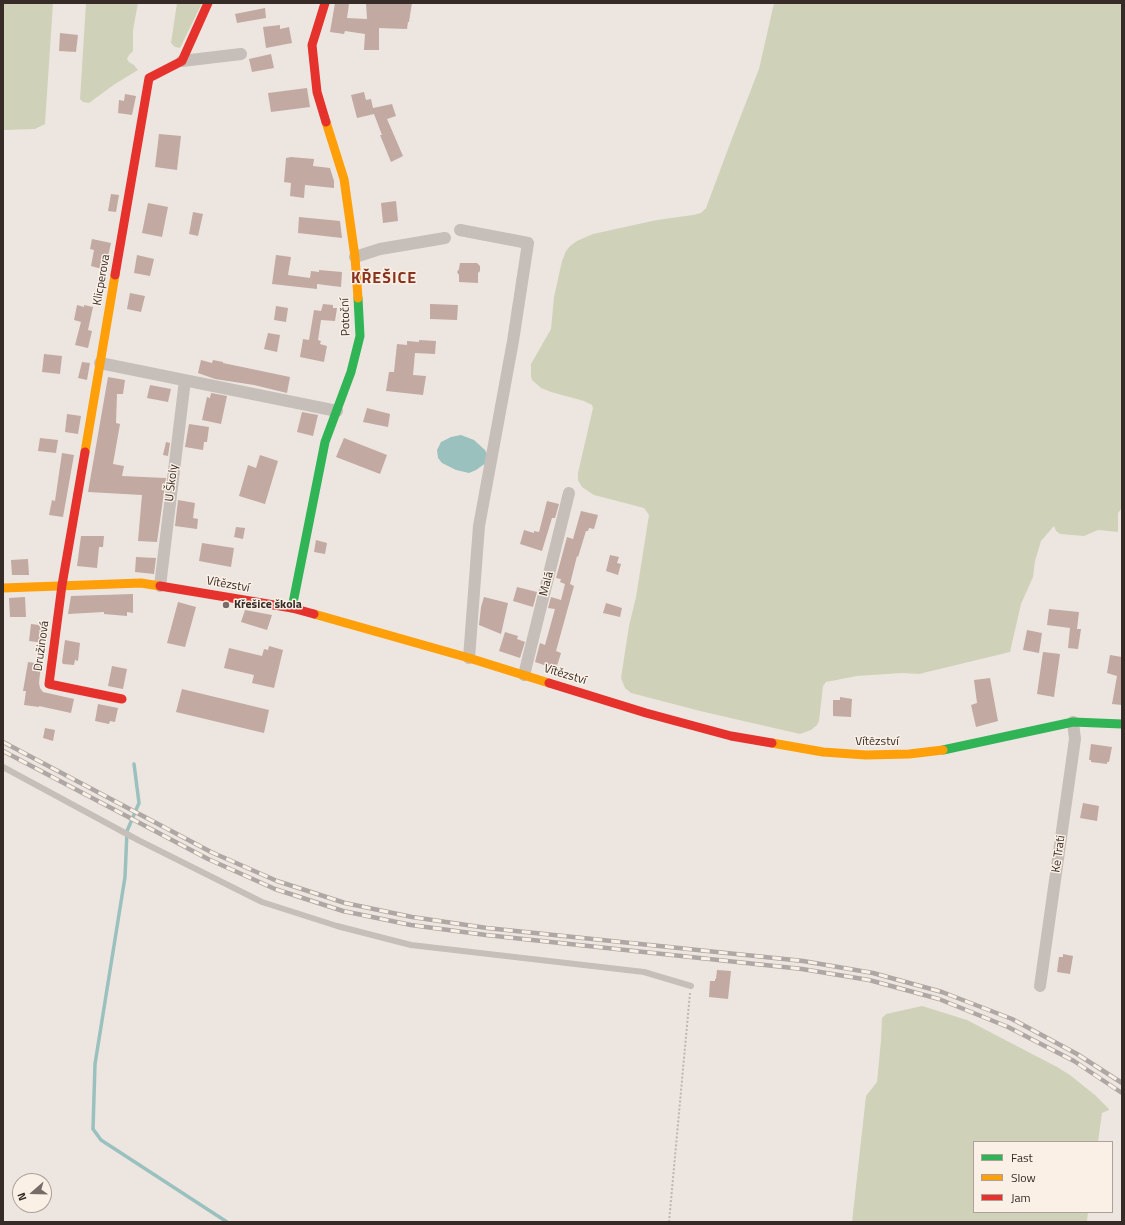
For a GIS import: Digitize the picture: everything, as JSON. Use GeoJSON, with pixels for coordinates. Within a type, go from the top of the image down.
{"type":"FeatureCollection","features":[{"type":"Feature","properties":{"kind":"street"},"geometry":{"type":"LineString","coordinates":[[182,62],[208,3]]}},
{"type":"Feature","properties":{"kind":"street","name":"Potoční"},"geometry":{"type":"LineString","coordinates":[[292,608],[325,442],[351,372],[360,336],[355,257],[344,179],[317,92],[312,45],[325,3]]}},
{"type":"Feature","properties":{"kind":"street"},"geometry":{"type":"LineString","coordinates":[[182,62],[241,54]]}},
{"type":"Feature","properties":{"kind":"street","name":"Klicperova"},"geometry":{"type":"LineString","coordinates":[[62,585],[149,78],[182,62]]}},
{"type":"Feature","properties":{"kind":"street"},"geometry":{"type":"LineString","coordinates":[[460,230],[528,243],[514,341],[479,526],[469,658]]}},
{"type":"Feature","properties":{"kind":"street"},"geometry":{"type":"LineString","coordinates":[[355,257],[380,249],[445,238]]}},
{"type":"Feature","properties":{"kind":"street"},"geometry":{"type":"LineString","coordinates":[[100,363],[337,411]]}},
{"type":"Feature","properties":{"kind":"street","name":"U Školy"},"geometry":{"type":"LineString","coordinates":[[160,586],[185,380]]}},
{"type":"Feature","properties":{"kind":"street","name":"Malá"},"geometry":{"type":"LineString","coordinates":[[524,675],[569,493]]}},
{"type":"Feature","properties":{"kind":"street","name":"Vítězství"},"geometry":{"type":"LineString","coordinates":[[3,588],[142,583],[292,608],[469,658],[646,713],[731,736],[823,752],[866,755],[909,754],[951,748],[1073,722],[1122,724]]}},
{"type":"Feature","properties":{"kind":"street","name":"Družinová"},"geometry":{"type":"LineString","coordinates":[[62,585],[49,684],[122,699]]}},
{"type":"Feature","properties":{"kind":"street","name":"Ke Trati"},"geometry":{"type":"LineString","coordinates":[[1040,986],[1075,739],[1073,722]]}},
{"type":"Feature","properties":{"kind":"lane"},"geometry":{"type":"LineString","coordinates":[[3,767],[138,840],[262,902],[337,926],[411,945],[644,972],[691,986]]}},
{"type":"Feature","properties":{"kind":"path"},"geometry":{"type":"LineString","coordinates":[[669,1222],[691,986]]}},
{"type":"Feature","properties":{"kind":"green space"},"geometry":{"type":"Polygon","coordinates":[[[3,3],[53,3],[45,124],[35,129],[3,130],[3,3]]]}},
{"type":"Feature","properties":{"kind":"green space"},"geometry":{"type":"Polygon","coordinates":[[[86,3],[138,3],[133,30],[133,51],[127,59],[138,70],[115,84],[89,103],[83,102],[80,99],[86,3]]]}},
{"type":"Feature","properties":{"kind":"green space"},"geometry":{"type":"Polygon","coordinates":[[[177,3],[202,3],[180,48],[175,47],[171,43],[177,3]]]}},
{"type":"Feature","properties":{"kind":"green space"},"geometry":{"type":"Polygon","coordinates":[[[774,3],[1122,3],[1122,508],[1118,513],[1118,532],[1098,530],[1084,536],[1060,534],[1056,531],[1054,526],[1041,541],[1035,561],[1033,577],[1021,604],[1010,652],[919,674],[902,673],[857,676],[826,682],[823,686],[819,721],[817,725],[811,730],[800,734],[700,711],[631,693],[625,688],[621,678],[649,515],[644,508],[594,495],[582,487],[578,480],[578,473],[593,408],[592,405],[584,401],[541,388],[532,380],[531,376],[531,364],[551,329],[554,297],[562,261],[570,246],[593,234],[657,220],[693,215],[701,213],[706,208],[759,69],[774,3]]]}},
{"type":"Feature","properties":{"kind":"green space"},"geometry":{"type":"Polygon","coordinates":[[[922,1006],[967,1020],[1070,1075],[1095,1095],[1108,1108],[1109,1110],[1102,1113],[1098,1141],[973,1141],[973,1213],[1088,1213],[1087,1222],[852,1222],[866,1096],[877,1082],[882,1018],[886,1014],[922,1006]]]}},
{"type":"Feature","properties":{"kind":"water"},"geometry":{"type":"Polygon","coordinates":[[[461,435],[474,440],[485,450],[488,456],[486,463],[469,473],[456,470],[442,463],[438,458],[437,450],[441,442],[451,437],[461,435]]]}},
{"type":"Feature","properties":{"kind":"building"},"geometry":{"type":"Polygon","coordinates":[[[335,3],[349,4],[347,18],[367,19],[366,3],[412,3],[407,29],[379,28],[379,50],[364,50],[365,34],[345,31],[344,34],[330,32],[335,3]]]}},
{"type":"Feature","properties":{"kind":"building"},"geometry":{"type":"Polygon","coordinates":[[[265,8],[266,18],[237,23],[235,14],[265,8]]]}},
{"type":"Feature","properties":{"kind":"building"},"geometry":{"type":"Polygon","coordinates":[[[280,25],[280,29],[289,27],[292,43],[266,48],[263,27],[280,25]]]}},
{"type":"Feature","properties":{"kind":"building"},"geometry":{"type":"Polygon","coordinates":[[[60,33],[78,35],[76,52],[59,51],[60,33]]]}},
{"type":"Feature","properties":{"kind":"building"},"geometry":{"type":"Polygon","coordinates":[[[271,54],[274,68],[252,72],[249,59],[271,54]]]}},
{"type":"Feature","properties":{"kind":"building"},"geometry":{"type":"Polygon","coordinates":[[[307,88],[310,107],[271,112],[268,93],[307,88]]]}},
{"type":"Feature","properties":{"kind":"building"},"geometry":{"type":"Polygon","coordinates":[[[364,92],[366,100],[371,99],[373,108],[392,104],[396,116],[387,119],[403,156],[391,162],[380,135],[382,135],[374,114],[357,118],[351,95],[364,92]]]}},
{"type":"Feature","properties":{"kind":"building"},"geometry":{"type":"Polygon","coordinates":[[[125,94],[136,96],[132,115],[118,113],[119,100],[124,101],[125,94]]]}},
{"type":"Feature","properties":{"kind":"building"},"geometry":{"type":"Polygon","coordinates":[[[159,134],[181,136],[177,170],[155,167],[159,134]]]}},
{"type":"Feature","properties":{"kind":"building"},"geometry":{"type":"Polygon","coordinates":[[[286,158],[314,159],[313,166],[330,168],[334,181],[334,188],[305,185],[304,198],[290,196],[291,183],[284,182],[286,158]]]}},
{"type":"Feature","properties":{"kind":"building"},"geometry":{"type":"Polygon","coordinates":[[[111,194],[119,195],[116,212],[108,211],[111,194]]]}},
{"type":"Feature","properties":{"kind":"building"},"geometry":{"type":"Polygon","coordinates":[[[396,201],[398,221],[383,223],[381,203],[396,201]]]}},
{"type":"Feature","properties":{"kind":"building"},"geometry":{"type":"Polygon","coordinates":[[[148,203],[168,207],[162,237],[142,233],[148,203]]]}},
{"type":"Feature","properties":{"kind":"building"},"geometry":{"type":"Polygon","coordinates":[[[193,212],[203,214],[198,236],[189,234],[193,212]]]}},
{"type":"Feature","properties":{"kind":"building"},"geometry":{"type":"Polygon","coordinates":[[[299,217],[340,221],[342,238],[298,233],[299,217]]]}},
{"type":"Feature","properties":{"kind":"building"},"geometry":{"type":"Polygon","coordinates":[[[92,239],[111,243],[105,270],[91,266],[94,250],[90,249],[92,239]]]}},
{"type":"Feature","properties":{"kind":"building"},"geometry":{"type":"Polygon","coordinates":[[[137,255],[154,259],[150,276],[134,273],[137,255]]]}},
{"type":"Feature","properties":{"kind":"building"},"geometry":{"type":"Polygon","coordinates":[[[276,255],[291,257],[288,275],[310,278],[311,271],[319,272],[319,270],[342,272],[341,287],[317,284],[317,289],[272,284],[276,255]]]}},
{"type":"Feature","properties":{"kind":"building"},"geometry":{"type":"Polygon","coordinates":[[[460,263],[477,263],[480,266],[478,283],[459,282],[459,275],[457,272],[460,263]]]}},
{"type":"Feature","properties":{"kind":"building"},"geometry":{"type":"Polygon","coordinates":[[[130,293],[145,296],[141,312],[127,309],[130,293]]]}},
{"type":"Feature","properties":{"kind":"building"},"geometry":{"type":"Polygon","coordinates":[[[323,304],[333,305],[333,308],[337,308],[335,321],[321,320],[318,340],[321,341],[320,344],[327,346],[324,362],[300,357],[303,339],[309,340],[314,310],[321,311],[323,304]]]}},
{"type":"Feature","properties":{"kind":"building"},"geometry":{"type":"Polygon","coordinates":[[[430,304],[458,305],[457,320],[430,319],[430,304]]]}},
{"type":"Feature","properties":{"kind":"building"},"geometry":{"type":"Polygon","coordinates":[[[77,305],[93,307],[88,330],[92,331],[88,348],[75,345],[81,322],[74,320],[77,305]]]}},
{"type":"Feature","properties":{"kind":"building"},"geometry":{"type":"Polygon","coordinates":[[[276,306],[288,308],[286,322],[274,320],[276,306]]]}},
{"type":"Feature","properties":{"kind":"building"},"geometry":{"type":"Polygon","coordinates":[[[268,333],[280,335],[277,352],[264,349],[268,333]]]}},
{"type":"Feature","properties":{"kind":"building"},"geometry":{"type":"Polygon","coordinates":[[[419,340],[436,341],[435,354],[415,353],[413,375],[426,376],[423,395],[386,391],[389,372],[394,372],[397,344],[407,345],[407,341],[419,342],[419,340]]]}},
{"type":"Feature","properties":{"kind":"building"},"geometry":{"type":"Polygon","coordinates":[[[44,354],[62,356],[60,374],[42,372],[44,354]]]}},
{"type":"Feature","properties":{"kind":"building"},"geometry":{"type":"Polygon","coordinates":[[[201,360],[212,363],[213,360],[290,377],[287,393],[254,385],[215,379],[198,373],[201,360]]]}},
{"type":"Feature","properties":{"kind":"building"},"geometry":{"type":"Polygon","coordinates":[[[82,362],[90,363],[87,380],[78,378],[82,362]]]}},
{"type":"Feature","properties":{"kind":"building"},"geometry":{"type":"Polygon","coordinates":[[[108,377],[125,380],[123,394],[117,394],[116,423],[120,424],[113,464],[124,466],[122,476],[166,478],[157,542],[138,541],[142,495],[88,492],[108,377]]]}},
{"type":"Feature","properties":{"kind":"building"},"geometry":{"type":"Polygon","coordinates":[[[150,385],[171,389],[168,402],[147,398],[150,385]]]}},
{"type":"Feature","properties":{"kind":"building"},"geometry":{"type":"Polygon","coordinates":[[[211,393],[227,396],[221,424],[202,420],[207,397],[210,398],[211,393]]]}},
{"type":"Feature","properties":{"kind":"building"},"geometry":{"type":"Polygon","coordinates":[[[367,408],[390,414],[388,427],[363,422],[367,408]]]}},
{"type":"Feature","properties":{"kind":"building"},"geometry":{"type":"Polygon","coordinates":[[[302,412],[318,415],[313,436],[297,432],[302,412]]]}},
{"type":"Feature","properties":{"kind":"building"},"geometry":{"type":"Polygon","coordinates":[[[67,414],[81,416],[78,434],[65,432],[67,414]]]}},
{"type":"Feature","properties":{"kind":"building"},"geometry":{"type":"Polygon","coordinates":[[[189,424],[209,427],[207,442],[204,442],[203,450],[185,447],[189,424]]]}},
{"type":"Feature","properties":{"kind":"building"},"geometry":{"type":"Polygon","coordinates":[[[40,438],[58,440],[56,453],[38,451],[40,438]]]}},
{"type":"Feature","properties":{"kind":"building"},"geometry":{"type":"Polygon","coordinates":[[[344,438],[387,455],[380,474],[336,457],[344,438]]]}},
{"type":"Feature","properties":{"kind":"building"},"geometry":{"type":"Polygon","coordinates":[[[166,442],[170,443],[168,456],[163,455],[166,442]]]}},
{"type":"Feature","properties":{"kind":"building"},"geometry":{"type":"Polygon","coordinates":[[[62,453],[74,455],[63,517],[49,515],[52,500],[55,501],[62,453]]]}},
{"type":"Feature","properties":{"kind":"building"},"geometry":{"type":"Polygon","coordinates":[[[260,455],[278,461],[265,504],[239,496],[248,465],[256,468],[260,455]]]}},
{"type":"Feature","properties":{"kind":"building"},"geometry":{"type":"Polygon","coordinates":[[[178,500],[195,503],[193,518],[198,519],[197,529],[175,526],[178,500]]]}},
{"type":"Feature","properties":{"kind":"building"},"geometry":{"type":"Polygon","coordinates":[[[547,501],[559,504],[555,518],[552,518],[542,551],[520,544],[524,530],[534,533],[534,531],[539,532],[547,501]]]}},
{"type":"Feature","properties":{"kind":"building"},"geometry":{"type":"Polygon","coordinates":[[[581,511],[598,515],[594,529],[589,528],[588,531],[586,531],[578,557],[577,556],[570,584],[574,586],[556,651],[561,653],[556,669],[535,662],[540,643],[545,645],[555,609],[548,608],[551,597],[561,600],[565,584],[560,582],[561,579],[556,578],[567,537],[573,539],[581,511]]]}},
{"type":"Feature","properties":{"kind":"building"},"geometry":{"type":"Polygon","coordinates":[[[236,527],[245,528],[243,539],[234,537],[236,527]]]}},
{"type":"Feature","properties":{"kind":"building"},"geometry":{"type":"Polygon","coordinates":[[[81,536],[104,536],[103,547],[99,547],[97,568],[77,566],[81,536]]]}},
{"type":"Feature","properties":{"kind":"building"},"geometry":{"type":"Polygon","coordinates":[[[316,540],[327,543],[325,554],[314,552],[316,540]]]}},
{"type":"Feature","properties":{"kind":"building"},"geometry":{"type":"Polygon","coordinates":[[[202,543],[234,548],[231,567],[199,561],[202,543]]]}},
{"type":"Feature","properties":{"kind":"building"},"geometry":{"type":"Polygon","coordinates":[[[610,555],[619,557],[617,563],[621,564],[618,575],[606,571],[610,555]]]}},
{"type":"Feature","properties":{"kind":"building"},"geometry":{"type":"Polygon","coordinates":[[[136,557],[156,558],[154,574],[135,572],[136,557]]]}},
{"type":"Feature","properties":{"kind":"building"},"geometry":{"type":"Polygon","coordinates":[[[28,559],[29,575],[12,575],[11,560],[28,559]]]}},
{"type":"Feature","properties":{"kind":"building"},"geometry":{"type":"Polygon","coordinates":[[[517,587],[537,592],[533,607],[513,601],[517,587]]]}},
{"type":"Feature","properties":{"kind":"building"},"geometry":{"type":"Polygon","coordinates":[[[133,594],[133,613],[127,612],[127,616],[104,614],[104,612],[68,614],[71,596],[133,594]]]}},
{"type":"Feature","properties":{"kind":"building"},"geometry":{"type":"Polygon","coordinates":[[[25,597],[26,617],[10,617],[9,598],[25,597]]]}},
{"type":"Feature","properties":{"kind":"building"},"geometry":{"type":"Polygon","coordinates":[[[484,597],[508,603],[501,634],[479,625],[484,597]]]}},
{"type":"Feature","properties":{"kind":"building"},"geometry":{"type":"Polygon","coordinates":[[[178,602],[196,607],[185,647],[167,643],[178,602]]]}},
{"type":"Feature","properties":{"kind":"building"},"geometry":{"type":"Polygon","coordinates":[[[606,603],[622,608],[620,617],[603,613],[606,603]]]}},
{"type":"Feature","properties":{"kind":"building"},"geometry":{"type":"Polygon","coordinates":[[[1049,609],[1079,612],[1077,629],[1081,629],[1078,649],[1068,648],[1070,628],[1047,625],[1049,609]]]}},
{"type":"Feature","properties":{"kind":"building"},"geometry":{"type":"Polygon","coordinates":[[[245,610],[272,615],[267,630],[241,622],[245,610]]]}},
{"type":"Feature","properties":{"kind":"building"},"geometry":{"type":"Polygon","coordinates":[[[31,624],[47,626],[44,643],[29,641],[31,624]]]}},
{"type":"Feature","properties":{"kind":"building"},"geometry":{"type":"Polygon","coordinates":[[[1027,630],[1042,633],[1039,653],[1023,650],[1027,630]]]}},
{"type":"Feature","properties":{"kind":"building"},"geometry":{"type":"Polygon","coordinates":[[[505,632],[518,636],[517,639],[525,642],[520,658],[499,651],[505,632]]]}},
{"type":"Feature","properties":{"kind":"building"},"geometry":{"type":"Polygon","coordinates":[[[65,640],[80,643],[78,661],[75,660],[74,665],[63,664],[62,662],[65,640]]]}},
{"type":"Feature","properties":{"kind":"building"},"geometry":{"type":"Polygon","coordinates":[[[269,646],[283,650],[274,688],[252,683],[254,675],[224,668],[229,648],[262,656],[264,649],[268,650],[269,646]]]}},
{"type":"Feature","properties":{"kind":"building"},"geometry":{"type":"Polygon","coordinates":[[[1043,652],[1060,654],[1054,697],[1037,694],[1043,652]]]}},
{"type":"Feature","properties":{"kind":"building"},"geometry":{"type":"Polygon","coordinates":[[[1110,655],[1122,657],[1122,705],[1112,704],[1117,676],[1107,673],[1110,655]]]}},
{"type":"Feature","properties":{"kind":"building"},"geometry":{"type":"Polygon","coordinates":[[[28,662],[41,664],[39,683],[43,692],[74,699],[71,713],[39,706],[24,705],[26,691],[23,691],[28,662]]]}},
{"type":"Feature","properties":{"kind":"building"},"geometry":{"type":"Polygon","coordinates":[[[112,666],[127,669],[123,689],[108,686],[112,666]]]}},
{"type":"Feature","properties":{"kind":"building"},"geometry":{"type":"Polygon","coordinates":[[[990,678],[998,721],[976,727],[971,705],[977,703],[974,680],[990,678]]]}},
{"type":"Feature","properties":{"kind":"building"},"geometry":{"type":"Polygon","coordinates":[[[182,689],[269,710],[264,733],[176,712],[182,689]]]}},
{"type":"Feature","properties":{"kind":"building"},"geometry":{"type":"Polygon","coordinates":[[[840,697],[852,699],[851,717],[833,716],[833,700],[840,700],[840,697]]]}},
{"type":"Feature","properties":{"kind":"building"},"geometry":{"type":"Polygon","coordinates":[[[98,704],[118,708],[115,722],[110,721],[109,724],[95,721],[98,704]]]}},
{"type":"Feature","properties":{"kind":"building"},"geometry":{"type":"Polygon","coordinates":[[[45,728],[55,730],[53,741],[43,738],[45,728]]]}},
{"type":"Feature","properties":{"kind":"building"},"geometry":{"type":"Polygon","coordinates":[[[1091,744],[1112,747],[1109,762],[1107,762],[1107,764],[1091,762],[1091,760],[1089,760],[1091,744]]]}},
{"type":"Feature","properties":{"kind":"building"},"geometry":{"type":"Polygon","coordinates":[[[1083,803],[1099,806],[1097,821],[1080,818],[1083,803]]]}},
{"type":"Feature","properties":{"kind":"building"},"geometry":{"type":"Polygon","coordinates":[[[1063,954],[1073,956],[1070,974],[1057,972],[1059,957],[1063,957],[1063,954]]]}},
{"type":"Feature","properties":{"kind":"building"},"geometry":{"type":"Polygon","coordinates":[[[717,970],[731,971],[728,999],[709,997],[710,981],[715,981],[717,970]]]}},
{"type":"Feature","properties":{"kind":"waterway"},"geometry":{"type":"LineString","coordinates":[[134,764],[139,803],[127,831],[125,877],[95,1064],[93,1129],[101,1140],[227,1222]]}},
{"type":"Feature","properties":{"kind":"railway"},"geometry":{"type":"LineString","coordinates":[[3,742],[211,852],[277,881],[345,903],[412,917],[487,928],[803,961],[873,973],[942,992],[1012,1019],[1077,1054],[1122,1083]]}},
{"type":"Feature","properties":{"kind":"railway"},"geometry":{"type":"LineString","coordinates":[[3,751],[208,859],[275,889],[343,911],[411,925],[486,935],[802,969],[869,980],[939,999],[1008,1027],[1074,1061],[1122,1093]]}},
{"type":"Feature","properties":{"kind":"traffic: fast"},"geometry":{"type":"LineString","coordinates":[[292,608],[325,442],[351,372],[360,336],[358,298]]}},
{"type":"Feature","properties":{"kind":"traffic: fast"},"geometry":{"type":"LineString","coordinates":[[943,750],[1073,722],[1122,724]]}},
{"type":"Feature","properties":{"kind":"traffic: slow"},"geometry":{"type":"LineString","coordinates":[[326,122],[344,179],[355,257],[358,298]]}},
{"type":"Feature","properties":{"kind":"traffic: slow"},"geometry":{"type":"LineString","coordinates":[[85,452],[115,275]]}},
{"type":"Feature","properties":{"kind":"traffic: slow"},"geometry":{"type":"LineString","coordinates":[[3,588],[141,583],[160,586]]}},
{"type":"Feature","properties":{"kind":"traffic: slow"},"geometry":{"type":"LineString","coordinates":[[314,614],[469,658],[549,683]]}},
{"type":"Feature","properties":{"kind":"traffic: slow"},"geometry":{"type":"LineString","coordinates":[[772,743],[823,752],[866,755],[909,754],[943,750]]}},
{"type":"Feature","properties":{"kind":"traffic: jam"},"geometry":{"type":"LineString","coordinates":[[115,275],[149,78],[182,61],[208,3]]}},
{"type":"Feature","properties":{"kind":"traffic: jam"},"geometry":{"type":"LineString","coordinates":[[325,3],[312,45],[317,92],[326,122]]}},
{"type":"Feature","properties":{"kind":"traffic: jam"},"geometry":{"type":"LineString","coordinates":[[85,452],[62,585],[49,684],[122,699]]}},
{"type":"Feature","properties":{"kind":"traffic: jam"},"geometry":{"type":"LineString","coordinates":[[160,586],[292,608],[314,614]]}},
{"type":"Feature","properties":{"kind":"traffic: jam"},"geometry":{"type":"LineString","coordinates":[[549,683],[646,713],[731,736],[772,743]]}},
{"type":"Feature","properties":{"kind":"place","name":"Křešice škola"},"geometry":{"type":"Point","coordinates":[226,605]}},
{"type":"Feature","properties":{"kind":"district","name":"KŘEŠICE"},"geometry":{"type":"Point","coordinates":[384,279]}}]}
